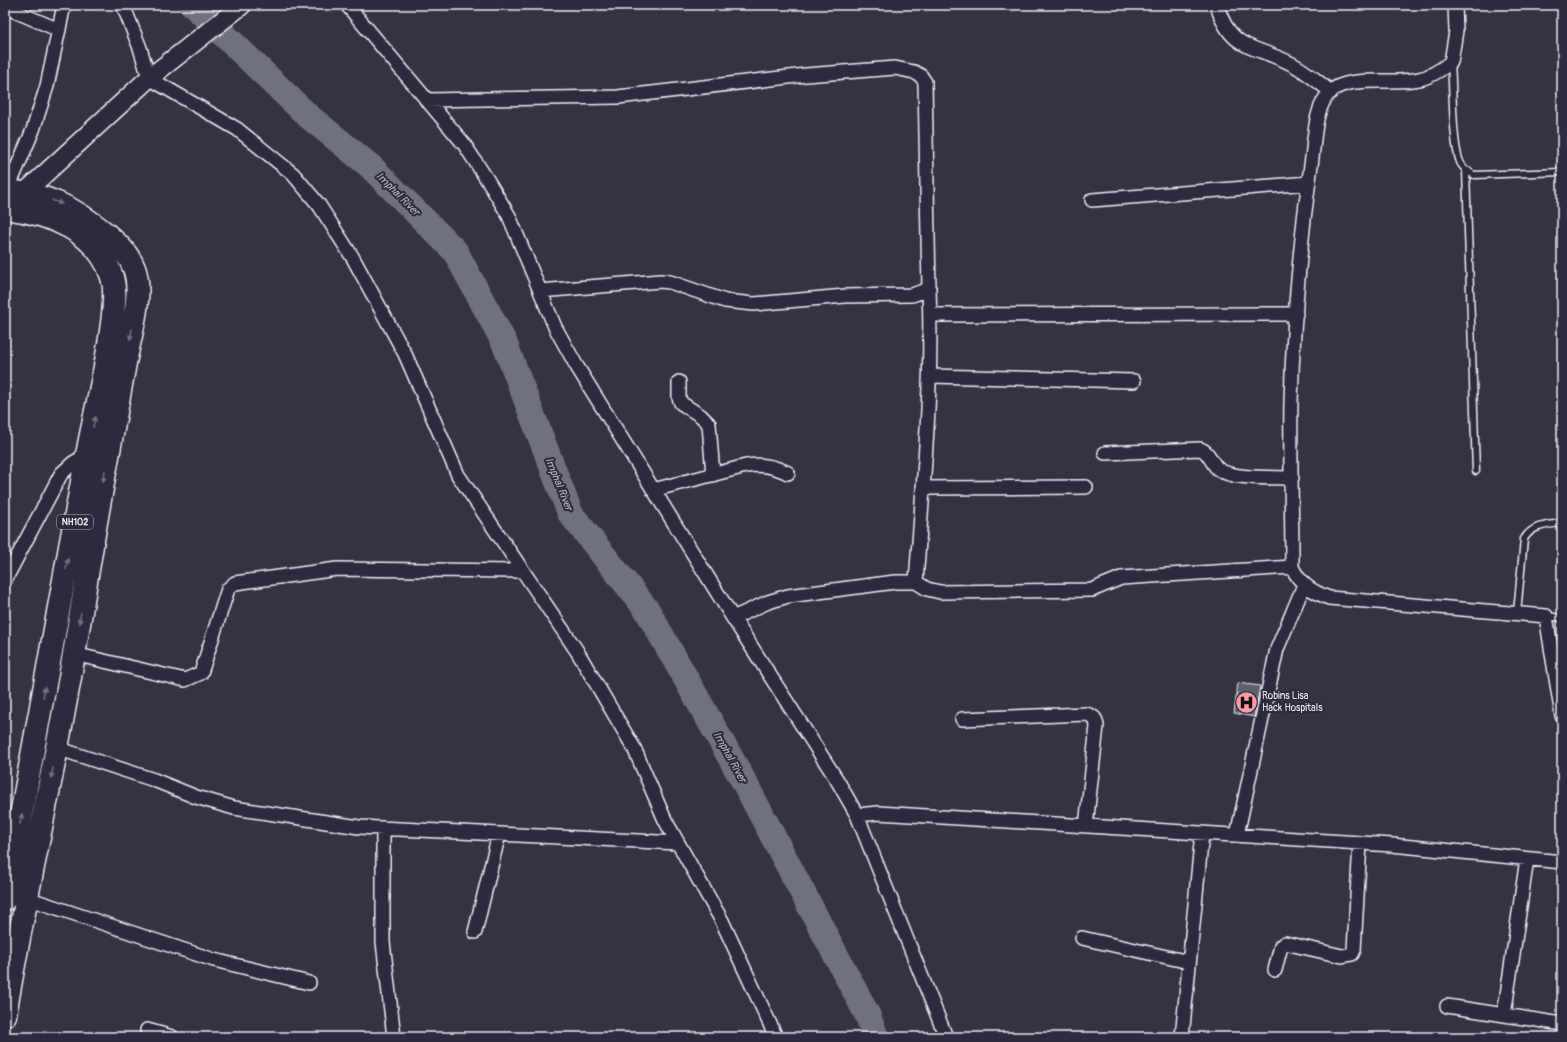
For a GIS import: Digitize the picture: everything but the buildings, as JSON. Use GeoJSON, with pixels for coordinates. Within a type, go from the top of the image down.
{"type":"FeatureCollection","features":[{"type":"Feature","properties":{"kind":"highway","name":"NH102"},"geometry":{"type":"LineString","coordinates":[[5,1015],[57,748],[137,296],[137,279],[133,266],[112,238],[80,214],[65,205],[9,197]]}},
{"type":"Feature","properties":{"kind":"highway","name":"NH102"},"geometry":{"type":"LineString","coordinates":[[5,899],[27,788],[87,454],[110,342],[114,302],[112,277],[102,256],[89,239],[71,228],[46,217],[22,210],[9,197]]}},
{"type":"Feature","properties":{"kind":"street"},"geometry":{"type":"LineString","coordinates":[[9,197],[47,86],[64,5]]}},
{"type":"Feature","properties":{"kind":"street"},"geometry":{"type":"LineString","coordinates":[[124,5],[140,48],[149,78],[237,129],[293,174],[319,205],[353,258],[405,354],[458,475],[577,651],[634,748],[665,820],[722,921],[776,1037]]}},
{"type":"Feature","properties":{"kind":"street"},"geometry":{"type":"LineString","coordinates":[[9,197],[149,78],[242,5]]}},
{"type":"Feature","properties":{"kind":"street"},"geometry":{"type":"LineString","coordinates":[[347,5],[464,144],[488,181],[509,216],[555,327],[576,365],[733,618],[838,780],[857,815],[946,1037]]}},
{"type":"Feature","properties":{"kind":"street"},"geometry":{"type":"LineString","coordinates":[[1217,5],[1232,37],[1243,44],[1302,69],[1331,92]]}},
{"type":"Feature","properties":{"kind":"street"},"geometry":{"type":"LineString","coordinates":[[1455,5],[1456,32],[1451,62],[1433,74],[1419,80],[1351,83],[1338,87],[1331,92],[1325,100],[1319,114],[1309,183],[1296,314],[1291,402],[1292,567],[1297,577],[1304,585],[1315,593],[1341,600],[1546,616],[1562,716]]}},
{"type":"Feature","properties":{"kind":"street"},"geometry":{"type":"LineString","coordinates":[[5,6],[59,30]]}},
{"type":"Feature","properties":{"kind":"street"},"geometry":{"type":"LineString","coordinates":[[426,100],[618,97],[806,75],[895,68],[914,72],[921,76],[925,82],[926,89],[930,376],[916,582]]}},
{"type":"Feature","properties":{"kind":"street"},"geometry":{"type":"LineString","coordinates":[[1092,200],[1309,183]]}},
{"type":"Feature","properties":{"kind":"street"},"geometry":{"type":"LineString","coordinates":[[540,291],[660,281],[670,282],[725,301],[754,304],[844,296],[912,295],[929,289]]}},
{"type":"Feature","properties":{"kind":"street"},"geometry":{"type":"LineString","coordinates":[[930,314],[1296,314]]}},
{"type":"Feature","properties":{"kind":"street"},"geometry":{"type":"LineString","coordinates":[[930,376],[1134,381]]}},
{"type":"Feature","properties":{"kind":"street"},"geometry":{"type":"LineString","coordinates":[[679,382],[679,398],[681,403],[701,416],[709,424],[713,475]]}},
{"type":"Feature","properties":{"kind":"street"},"geometry":{"type":"LineString","coordinates":[[5,580],[61,474],[73,463],[87,454],[109,448]]}},
{"type":"Feature","properties":{"kind":"street"},"geometry":{"type":"LineString","coordinates":[[1105,453],[1200,449],[1204,450],[1219,469],[1229,473],[1292,478]]}},
{"type":"Feature","properties":{"kind":"street"},"geometry":{"type":"LineString","coordinates":[[654,490],[760,464],[774,466],[788,473]]}},
{"type":"Feature","properties":{"kind":"street"},"geometry":{"type":"LineString","coordinates":[[923,488],[1086,487]]}},
{"type":"Feature","properties":{"kind":"street"},"geometry":{"type":"LineString","coordinates":[[733,618],[768,602],[788,596],[895,582],[916,582],[928,589],[940,592],[1092,590],[1121,578],[1292,567]]}},
{"type":"Feature","properties":{"kind":"street"},"geometry":{"type":"LineString","coordinates":[[74,654],[185,680],[201,674],[228,589],[235,583],[336,569],[523,571]]}},
{"type":"Feature","properties":{"kind":"street"},"geometry":{"type":"LineString","coordinates":[[1237,835],[1277,649],[1304,585]]}},
{"type":"Feature","properties":{"kind":"street"},"geometry":{"type":"LineString","coordinates":[[962,719],[1092,715],[1096,719],[1097,726],[1086,826]]}},
{"type":"Feature","properties":{"kind":"street"},"geometry":{"type":"LineString","coordinates":[[57,748],[154,780],[196,797],[234,808],[359,827],[678,843]]}},
{"type":"Feature","properties":{"kind":"street"},"geometry":{"type":"LineString","coordinates":[[857,815],[878,813],[1360,843],[1562,862]]}},
{"type":"Feature","properties":{"kind":"street"},"geometry":{"type":"LineString","coordinates":[[383,828],[383,942],[394,1037]]}},
{"type":"Feature","properties":{"kind":"street"},"geometry":{"type":"LineString","coordinates":[[1182,1037],[1202,833]]}},
{"type":"Feature","properties":{"kind":"street"},"geometry":{"type":"LineString","coordinates":[[474,932],[499,834]]}},
{"type":"Feature","properties":{"kind":"street"},"geometry":{"type":"LineString","coordinates":[[1275,970],[1281,946],[1285,943],[1342,956],[1352,954],[1354,950],[1360,843]]}},
{"type":"Feature","properties":{"kind":"street"},"geometry":{"type":"LineString","coordinates":[[1504,1015],[1527,859]]}},
{"type":"Feature","properties":{"kind":"street"},"geometry":{"type":"LineString","coordinates":[[27,898],[214,960],[309,982]]}},
{"type":"Feature","properties":{"kind":"street"},"geometry":{"type":"LineString","coordinates":[[1082,938],[1189,962]]}},
{"type":"Feature","properties":{"kind":"street"},"geometry":{"type":"LineString","coordinates":[[1447,1006],[1562,1024]]}},
{"type":"Feature","properties":{"kind":"street"},"geometry":{"type":"LineString","coordinates":[[147,1030],[172,1037]]}},
{"type":"Feature","properties":{"kind":"lane"},"geometry":{"type":"LineString","coordinates":[[1451,62],[1457,148],[1461,164],[1466,170],[1474,175],[1562,172]]}},
{"type":"Feature","properties":{"kind":"lane"},"geometry":{"type":"LineString","coordinates":[[1466,170],[1476,471]]}},
{"type":"Feature","properties":{"kind":"lane"},"geometry":{"type":"LineString","coordinates":[[1517,613],[1524,539],[1528,531],[1538,527],[1562,523]]}},
{"type":"Feature","properties":{"kind":"lane"},"geometry":{"type":"LineString","coordinates":[[1546,616],[1562,618]]}},
{"type":"Feature","properties":{"kind":"waterway","name":"Imphal River"},"geometry":{"type":"LineString","coordinates":[[193,5],[307,115],[370,166],[455,251],[504,342],[570,513],[647,610],[742,778],[867,1014],[876,1037]]}},
{"type":"Feature","properties":{"kind":"place","name":"Robins Lisa Hack Hospitals"},"geometry":{"type":"Point","coordinates":[1247,702]}}]}
